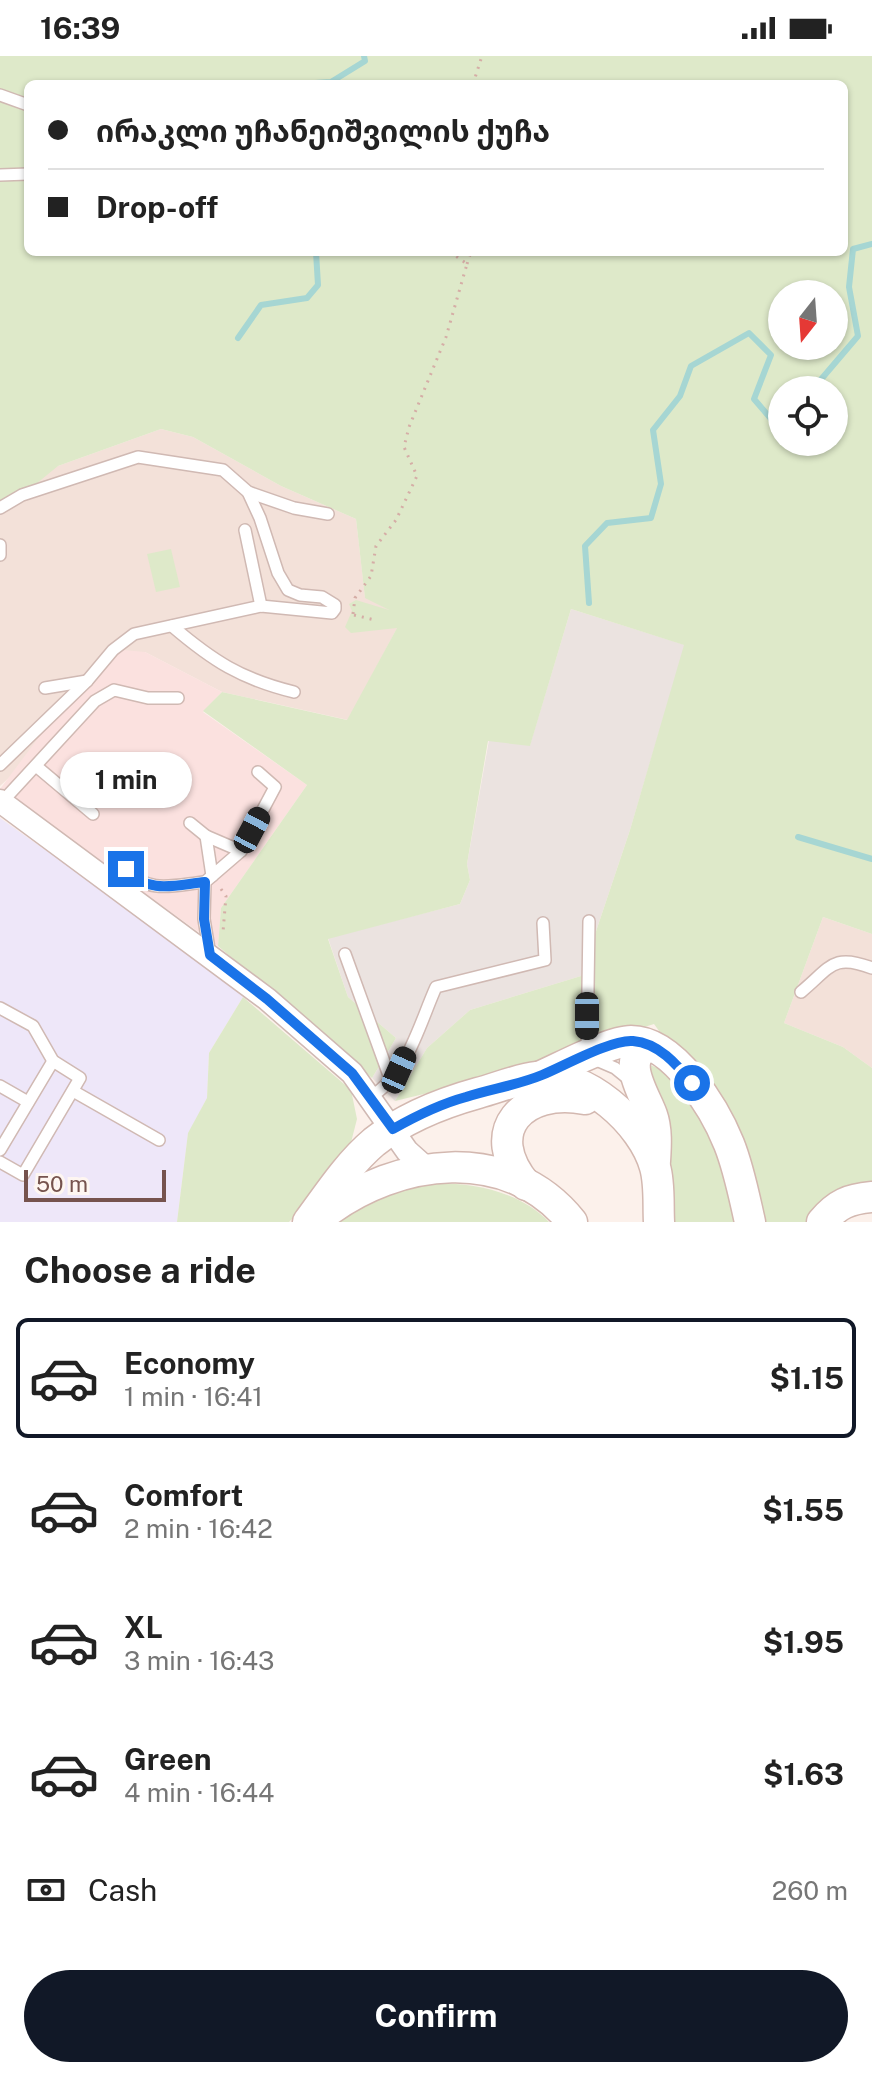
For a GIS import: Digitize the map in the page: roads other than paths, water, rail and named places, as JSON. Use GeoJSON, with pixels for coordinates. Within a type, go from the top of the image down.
{"type":"FeatureCollection","features":[{"type":"Feature","properties":{"kind":"main road"},"geometry":{"type":"LineString","coordinates":[[310,1222],[363,1153],[393,1129],[462,1098],[539,1077],[621,1042],[632,1041],[650,1046],[677,1065],[717,1118],[730,1147],[750,1222]]}},
{"type":"Feature","properties":{"kind":"main road"},"geometry":{"type":"LineString","coordinates":[[650,1046],[642,1049],[637,1056],[635,1071],[652,1115],[656,1139],[659,1222]]}},
{"type":"Feature","properties":{"kind":"main road"},"geometry":{"type":"LineString","coordinates":[[539,1077],[574,1082],[603,1097],[620,1112],[644,1143],[655,1167]]}},
{"type":"Feature","properties":{"kind":"main road"},"geometry":{"type":"LineString","coordinates":[[526,1185],[515,1171],[507,1147],[509,1127],[521,1109],[549,1097],[568,1096],[584,1098],[620,1112]]}},
{"type":"Feature","properties":{"kind":"main road"},"geometry":{"type":"LineString","coordinates":[[310,1222],[355,1193],[397,1175],[426,1168],[478,1168],[496,1172],[545,1196],[572,1222]]}},
{"type":"Feature","properties":{"kind":"main road"},"geometry":{"type":"LineString","coordinates":[[822,1222],[836,1206],[851,1199],[872,1197]]}},
{"type":"Feature","properties":{"kind":"street"},"geometry":{"type":"LineString","coordinates":[[1,801],[267,999],[352,1073],[407,1151],[426,1168]]}},
{"type":"Feature","properties":{"kind":"street"},"geometry":{"type":"LineString","coordinates":[[363,1153],[371,1098]]}},
{"type":"Feature","properties":{"kind":"lane"},"geometry":{"type":"LineString","coordinates":[[0,95],[24,104]]}},
{"type":"Feature","properties":{"kind":"lane"},"geometry":{"type":"LineString","coordinates":[[0,175],[24,174]]}},
{"type":"Feature","properties":{"kind":"lane"},"geometry":{"type":"LineString","coordinates":[[0,508],[22,495],[138,457],[223,470],[248,492],[294,508],[328,514]]}},
{"type":"Feature","properties":{"kind":"lane"},"geometry":{"type":"LineString","coordinates":[[0,765],[87,681],[113,650],[134,634],[261,606],[309,609],[324,615],[332,613],[335,605],[329,599],[300,595],[288,590],[282,582],[248,492]]}},
{"type":"Feature","properties":{"kind":"lane"},"geometry":{"type":"LineString","coordinates":[[245,530],[261,606]]}},
{"type":"Feature","properties":{"kind":"lane"},"geometry":{"type":"LineString","coordinates":[[0,545],[0,555]]}},
{"type":"Feature","properties":{"kind":"lane"},"geometry":{"type":"LineString","coordinates":[[172,626],[225,667],[265,685],[294,692]]}},
{"type":"Feature","properties":{"kind":"lane"},"geometry":{"type":"LineString","coordinates":[[45,688],[87,681]]}},
{"type":"Feature","properties":{"kind":"lane"},"geometry":{"type":"LineString","coordinates":[[1,801],[95,701],[114,690],[148,698],[178,698]]}},
{"type":"Feature","properties":{"kind":"lane"},"geometry":{"type":"LineString","coordinates":[[36,766],[93,814]]}},
{"type":"Feature","properties":{"kind":"lane"},"geometry":{"type":"LineString","coordinates":[[126,869],[133,877],[153,887],[209,879],[241,851],[275,787],[258,772]]}},
{"type":"Feature","properties":{"kind":"lane"},"geometry":{"type":"LineString","coordinates":[[190,823],[206,836],[241,851]]}},
{"type":"Feature","properties":{"kind":"lane"},"geometry":{"type":"LineString","coordinates":[[206,836],[209,879],[204,919],[210,955]]}},
{"type":"Feature","properties":{"kind":"lane"},"geometry":{"type":"LineString","coordinates":[[589,921],[587,1056],[615,1068],[639,1088]]}},
{"type":"Feature","properties":{"kind":"lane"},"geometry":{"type":"LineString","coordinates":[[371,1098],[386,1088],[399,1070],[436,987],[545,960],[543,923]]}},
{"type":"Feature","properties":{"kind":"lane"},"geometry":{"type":"LineString","coordinates":[[345,954],[391,1081]]}},
{"type":"Feature","properties":{"kind":"lane"},"geometry":{"type":"LineString","coordinates":[[801,992],[835,963],[849,959],[872,968]]}},
{"type":"Feature","properties":{"kind":"lane"},"geometry":{"type":"LineString","coordinates":[[0,1008],[33,1026],[53,1061],[80,1078],[23,1175],[0,1162]]}},
{"type":"Feature","properties":{"kind":"lane"},"geometry":{"type":"LineString","coordinates":[[0,1150],[53,1061]]}},
{"type":"Feature","properties":{"kind":"lane"},"geometry":{"type":"LineString","coordinates":[[0,1086],[28,1102]]}},
{"type":"Feature","properties":{"kind":"lane"},"geometry":{"type":"LineString","coordinates":[[73,1091],[159,1140]]}},
{"type":"Feature","properties":{"kind":"waterway"},"geometry":{"type":"LineString","coordinates":[[334,80],[365,61],[364,56]]}},
{"type":"Feature","properties":{"kind":"waterway"},"geometry":{"type":"LineString","coordinates":[[824,376],[858,336],[849,287],[853,249],[872,244]]}},
{"type":"Feature","properties":{"kind":"waterway"},"geometry":{"type":"LineString","coordinates":[[238,338],[261,305],[307,298],[318,285],[316,256]]}},
{"type":"Feature","properties":{"kind":"waterway"},"geometry":{"type":"LineString","coordinates":[[589,603],[585,546],[607,523],[651,518],[661,484],[653,430],[680,396],[691,366],[749,333],[771,355],[754,399],[768,415]]}},
{"type":"Feature","properties":{"kind":"waterway"},"geometry":{"type":"LineString","coordinates":[[798,837],[872,859]]}}]}
